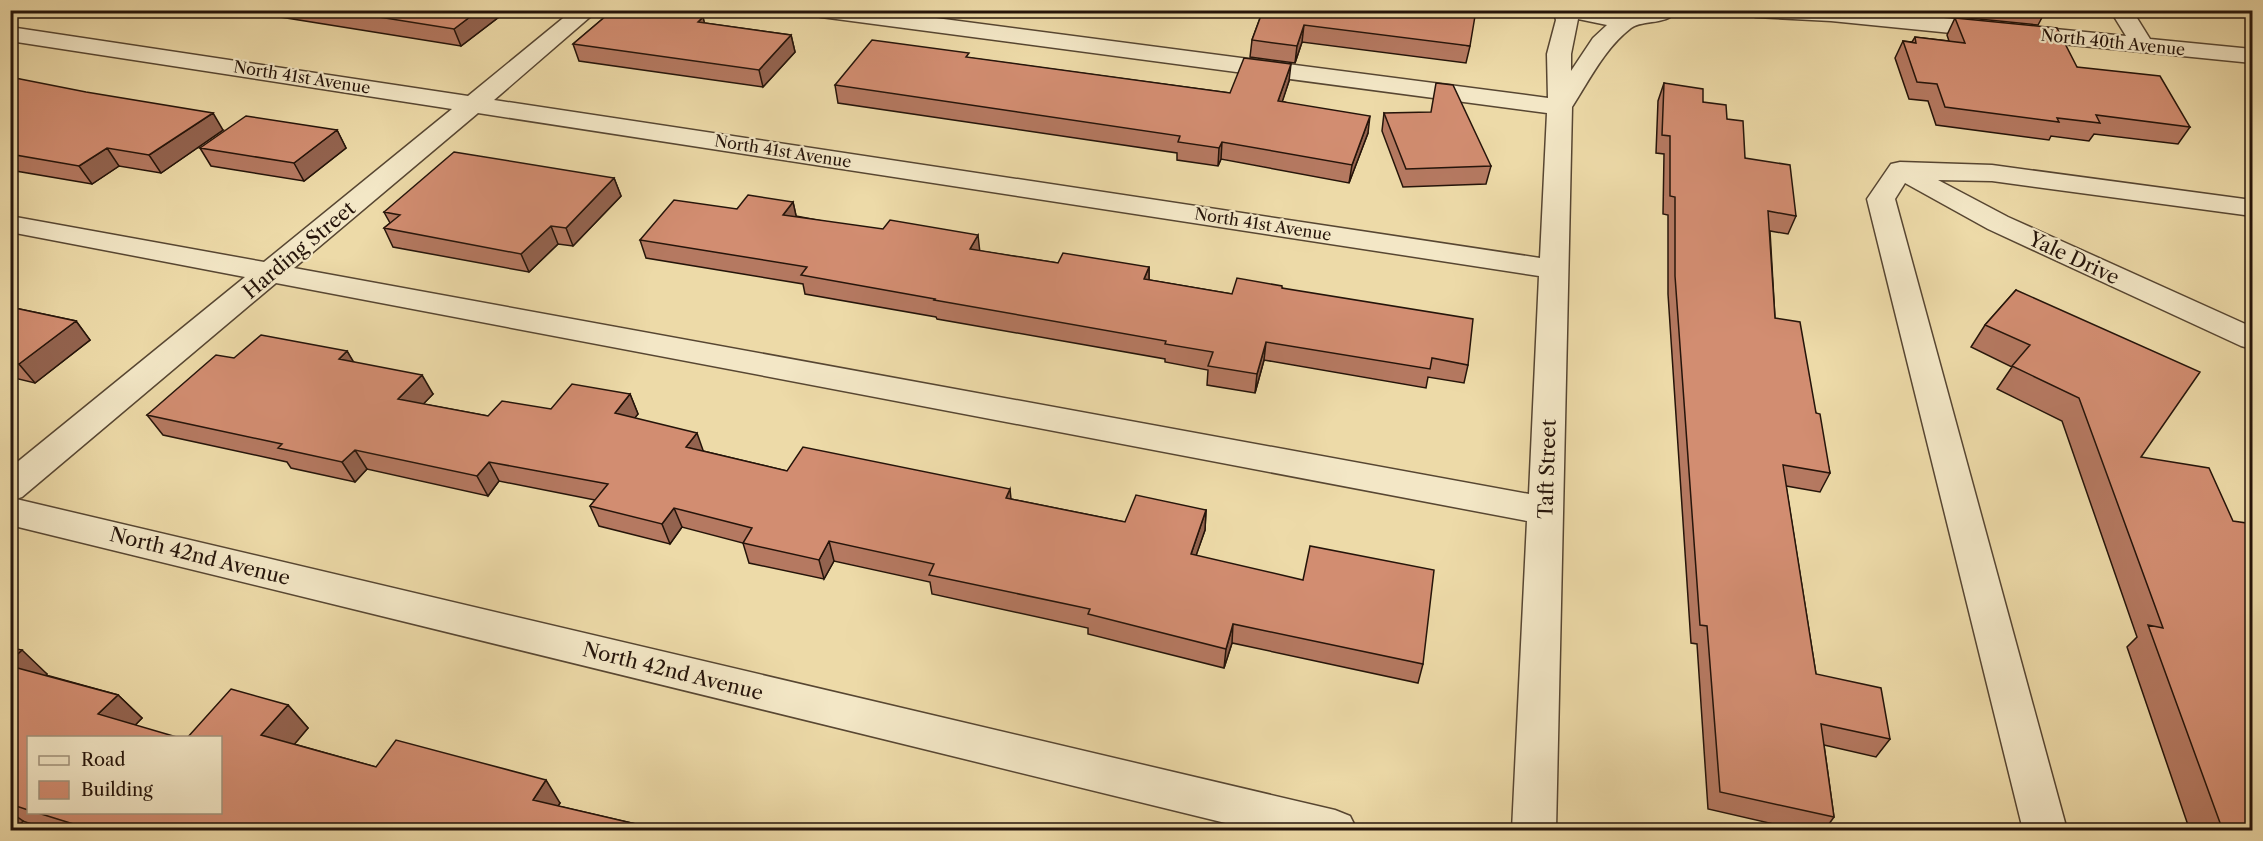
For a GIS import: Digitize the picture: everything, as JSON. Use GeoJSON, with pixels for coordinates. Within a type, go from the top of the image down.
{"type":"FeatureCollection","features":[{"type":"Feature","properties":{"kind":"street","name":"Harding Street"},"geometry":{"type":"LineString","coordinates":[[10,488],[587,10]]}},
{"type":"Feature","properties":{"kind":"street"},"geometry":{"type":"LineString","coordinates":[[821,10],[1421,90],[1560,106],[1601,44],[1627,20]]}},
{"type":"Feature","properties":{"kind":"street","name":"Taft Street"},"geometry":{"type":"LineString","coordinates":[[1534,831],[1555,269],[1560,106],[1559,54],[1567,20],[1564,10]]}},
{"type":"Feature","properties":{"kind":"street"},"geometry":{"type":"LineString","coordinates":[[1573,10],[1593,16],[1627,20],[1645,18],[1667,10]]}},
{"type":"Feature","properties":{"kind":"street","name":"North 40th Avenue"},"geometry":{"type":"LineString","coordinates":[[1756,10],[1827,12],[2253,56]]}},
{"type":"Feature","properties":{"kind":"street"},"geometry":{"type":"LineString","coordinates":[[2121,10],[2142,44]]}},
{"type":"Feature","properties":{"kind":"street","name":"North 41st Avenue"},"geometry":{"type":"LineString","coordinates":[[10,34],[1555,269]]}},
{"type":"Feature","properties":{"kind":"street"},"geometry":{"type":"LineString","coordinates":[[2045,831],[1881,199],[1899,170],[1992,173],[2253,207]]}},
{"type":"Feature","properties":{"kind":"street","name":"Yale Drive"},"geometry":{"type":"LineString","coordinates":[[1899,170],[1998,223],[2253,339]]}},
{"type":"Feature","properties":{"kind":"street"},"geometry":{"type":"LineString","coordinates":[[10,224],[1546,511]]}},
{"type":"Feature","properties":{"kind":"street","name":"North 42nd Avenue"},"geometry":{"type":"LineString","coordinates":[[10,511],[1335,831]]}},
{"type":"Feature","properties":{"kind":"building"},"geometry":{"type":"Polygon","coordinates":[[[335,10],[479,10],[454,29],[335,10]]]}},
{"type":"Feature","properties":{"kind":"building"},"geometry":{"type":"Polygon","coordinates":[[[613,10],[690,10],[685,15],[703,17],[698,22],[791,35],[759,70],[573,44],[613,10]]]}},
{"type":"Feature","properties":{"kind":"building"},"geometry":{"type":"Polygon","coordinates":[[[1263,10],[1476,10],[1470,46],[1304,25],[1297,46],[1252,40],[1263,10]]]}},
{"type":"Feature","properties":{"kind":"building"},"geometry":{"type":"Polygon","coordinates":[[[1955,18],[2057,28],[2077,67],[2160,76],[2190,127],[2096,115],[2100,123],[2057,118],[2059,122],[1945,107],[1937,84],[1917,82],[1903,41],[1916,43],[1915,37],[1965,43],[1955,18]]]}},
{"type":"Feature","properties":{"kind":"building"},"geometry":{"type":"Polygon","coordinates":[[[872,40],[969,53],[966,57],[1230,93],[1244,58],[1291,64],[1278,101],[1370,116],[1352,165],[1222,142],[1219,148],[1178,142],[1180,136],[835,85],[872,40]]]}},
{"type":"Feature","properties":{"kind":"building"},"geometry":{"type":"Polygon","coordinates":[[[10,77],[213,113],[149,155],[107,148],[79,166],[10,154],[10,77]]]}},
{"type":"Feature","properties":{"kind":"building"},"geometry":{"type":"Polygon","coordinates":[[[1436,83],[1453,85],[1491,166],[1406,169],[1384,113],[1431,112],[1436,83]]]}},
{"type":"Feature","properties":{"kind":"building"},"geometry":{"type":"Polygon","coordinates":[[[1664,83],[1703,89],[1703,102],[1726,105],[1727,119],[1743,121],[1745,158],[1790,165],[1796,216],[1768,211],[1775,318],[1800,322],[1816,413],[1820,414],[1830,473],[1783,465],[1816,674],[1881,688],[1890,739],[1821,724],[1834,817],[1720,792],[1707,626],[1700,625],[1675,276],[1675,197],[1670,196],[1670,136],[1662,135],[1664,83]]]}},
{"type":"Feature","properties":{"kind":"building"},"geometry":{"type":"Polygon","coordinates":[[[246,116],[337,130],[294,163],[200,148],[246,116]]]}},
{"type":"Feature","properties":{"kind":"building"},"geometry":{"type":"Polygon","coordinates":[[[454,152],[614,178],[566,228],[551,226],[521,254],[384,228],[400,215],[384,212],[454,152]]]}},
{"type":"Feature","properties":{"kind":"building"},"geometry":{"type":"Polygon","coordinates":[[[748,195],[793,202],[783,215],[883,229],[890,220],[978,235],[970,249],[1058,263],[1063,253],[1149,267],[1144,279],[1232,294],[1237,278],[1282,286],[1282,288],[1473,319],[1468,365],[1432,358],[1430,369],[1266,342],[1257,374],[1208,366],[1213,352],[1165,344],[1166,341],[801,275],[807,267],[640,240],[674,200],[737,209],[748,195]]]}},
{"type":"Feature","properties":{"kind":"building"},"geometry":{"type":"Polygon","coordinates":[[[2016,290],[2200,372],[2141,457],[2209,468],[2233,521],[2253,524],[2253,831],[2223,831],[2148,625],[2163,628],[2079,398],[2012,366],[2030,345],[1985,325],[2016,290]]]}},
{"type":"Feature","properties":{"kind":"building"},"geometry":{"type":"Polygon","coordinates":[[[10,307],[76,321],[19,364],[10,362],[10,307]]]}},
{"type":"Feature","properties":{"kind":"building"},"geometry":{"type":"Polygon","coordinates":[[[261,335],[347,351],[339,359],[422,375],[398,399],[488,416],[502,401],[551,409],[572,384],[630,394],[615,413],[697,433],[686,447],[787,471],[803,447],[1010,489],[1006,498],[1125,522],[1136,495],[1206,510],[1191,554],[1303,580],[1310,546],[1434,570],[1423,664],[1233,624],[1226,649],[1088,614],[1090,609],[929,575],[934,564],[829,541],[819,560],[743,543],[752,528],[674,508],[662,524],[590,506],[608,484],[489,462],[477,476],[355,450],[342,462],[278,448],[282,444],[147,415],[216,355],[234,358],[261,335]]]}},
{"type":"Feature","properties":{"kind":"building"},"geometry":{"type":"Polygon","coordinates":[[[10,648],[22,650],[10,661],[10,648]]]}},
{"type":"Feature","properties":{"kind":"building"},"geometry":{"type":"Polygon","coordinates":[[[10,666],[118,695],[98,714],[173,736],[27,736],[27,810],[10,804],[10,666]]]}},
{"type":"Feature","properties":{"kind":"building"},"geometry":{"type":"Polygon","coordinates":[[[231,689],[288,705],[261,735],[376,767],[396,740],[546,780],[533,800],[666,831],[223,831],[209,826],[205,831],[96,831],[41,814],[222,814],[222,736],[189,736],[231,689]]]}}]}
